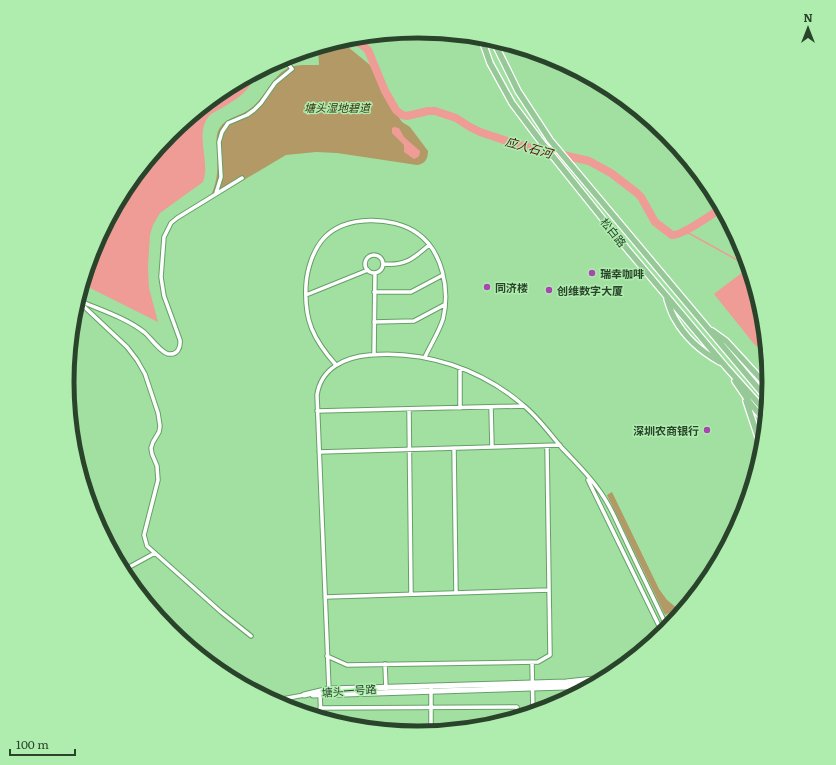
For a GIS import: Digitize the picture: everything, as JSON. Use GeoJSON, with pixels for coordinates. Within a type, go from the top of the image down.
{"type":"FeatureCollection","features":[{"type":"Feature","properties":{"kind":"main road","name":"松白路"},"geometry":{"type":"LineString","coordinates":[[484,45],[490,62],[512,103],[539,139],[664,293],[762,408]]}},
{"type":"Feature","properties":{"kind":"main road","name":"松白路"},"geometry":{"type":"LineString","coordinates":[[496,47],[518,91],[550,140],[762,393]]}},
{"type":"Feature","properties":{"kind":"main road"},"geometry":{"type":"LineString","coordinates":[[664,293],[675,319],[685,332],[704,353],[725,366],[761,416]]}},
{"type":"Feature","properties":{"kind":"main road"},"geometry":{"type":"LineString","coordinates":[[704,324],[726,341],[762,381]]}},
{"type":"Feature","properties":{"kind":"main road"},"geometry":{"type":"LineString","coordinates":[[741,390],[749,408],[758,437]]}},
{"type":"Feature","properties":{"kind":"street"},"geometry":{"type":"LineString","coordinates":[[215,194],[221,172],[219,142],[222,132],[228,123],[247,115],[261,103],[275,83],[292,69],[288,63]]}},
{"type":"Feature","properties":{"kind":"street"},"geometry":{"type":"LineString","coordinates":[[83,303],[131,324],[152,340],[163,352],[171,355],[174,354],[180,348],[180,344],[164,296],[162,283],[164,238],[171,223],[177,218],[242,178]]}},
{"type":"Feature","properties":{"kind":"street"},"geometry":{"type":"LineString","coordinates":[[336,365],[320,347],[313,334],[307,314],[307,274],[316,250],[324,238],[335,229],[342,226],[350,223],[370,220],[396,223],[417,233],[429,245],[437,258],[443,275],[444,305],[440,326],[425,357]]}},
{"type":"Feature","properties":{"kind":"street"},"geometry":{"type":"LineString","coordinates":[[383,264],[398,264],[409,261],[429,245]]}},
{"type":"Feature","properties":{"kind":"street"},"geometry":{"type":"LineString","coordinates":[[306,295],[368,270],[375,272],[381,269],[383,264],[380,257],[371,255],[368,257],[365,263],[368,270]]}},
{"type":"Feature","properties":{"kind":"street"},"geometry":{"type":"LineString","coordinates":[[374,354],[375,272]]}},
{"type":"Feature","properties":{"kind":"street"},"geometry":{"type":"LineString","coordinates":[[374,292],[411,292],[443,275]]}},
{"type":"Feature","properties":{"kind":"street"},"geometry":{"type":"LineString","coordinates":[[82,305],[135,356],[145,374],[158,413],[160,426],[159,432],[151,448],[157,466],[158,480],[144,535],[147,546],[221,612],[251,636]]}},
{"type":"Feature","properties":{"kind":"street"},"geometry":{"type":"LineString","coordinates":[[374,322],[414,321],[444,305]]}},
{"type":"Feature","properties":{"kind":"street"},"geometry":{"type":"LineString","coordinates":[[329,692],[317,395],[323,377],[336,365],[352,358],[374,354],[404,354],[425,357],[480,376],[499,387],[525,406],[604,496],[665,623]]}},
{"type":"Feature","properties":{"kind":"street"},"geometry":{"type":"LineString","coordinates":[[460,368],[460,408]]}},
{"type":"Feature","properties":{"kind":"street"},"geometry":{"type":"LineString","coordinates":[[317,411],[525,406]]}},
{"type":"Feature","properties":{"kind":"street"},"geometry":{"type":"LineString","coordinates":[[491,407],[492,447]]}},
{"type":"Feature","properties":{"kind":"street"},"geometry":{"type":"LineString","coordinates":[[408,409],[411,594]]}},
{"type":"Feature","properties":{"kind":"street"},"geometry":{"type":"LineString","coordinates":[[319,452],[560,445]]}},
{"type":"Feature","properties":{"kind":"street"},"geometry":{"type":"LineString","coordinates":[[327,656],[347,665],[538,662],[550,655],[547,446]]}},
{"type":"Feature","properties":{"kind":"street"},"geometry":{"type":"LineString","coordinates":[[454,448],[456,593]]}},
{"type":"Feature","properties":{"kind":"street"},"geometry":{"type":"LineString","coordinates":[[585,473],[660,628]]}},
{"type":"Feature","properties":{"kind":"street"},"geometry":{"type":"LineString","coordinates":[[128,568],[155,553]]}},
{"type":"Feature","properties":{"kind":"street"},"geometry":{"type":"LineString","coordinates":[[325,597],[549,590]]}},
{"type":"Feature","properties":{"kind":"street"},"geometry":{"type":"LineString","coordinates":[[532,662],[534,686],[533,707]]}},
{"type":"Feature","properties":{"kind":"street"},"geometry":{"type":"LineString","coordinates":[[385,664],[386,690]]}},
{"type":"Feature","properties":{"kind":"street","name":"塘头一号路"},"geometry":{"type":"LineString","coordinates":[[534,686],[594,679]]}},
{"type":"Feature","properties":{"kind":"street","name":"塘头一号路"},"geometry":{"type":"LineString","coordinates":[[304,695],[329,692],[386,690],[581,686]]}},
{"type":"Feature","properties":{"kind":"street"},"geometry":{"type":"LineString","coordinates":[[431,689],[431,726]]}},
{"type":"Feature","properties":{"kind":"street"},"geometry":{"type":"LineString","coordinates":[[320,693],[320,713]]}},
{"type":"Feature","properties":{"kind":"street"},"geometry":{"type":"LineString","coordinates":[[282,699],[304,695]]}},
{"type":"Feature","properties":{"kind":"street"},"geometry":{"type":"LineString","coordinates":[[320,708],[518,707],[518,712]]}},
{"type":"Feature","properties":{"kind":"green space","name":"塘头湿地碧道"},"geometry":{"type":"Polygon","coordinates":[[[346,46],[370,65],[382,92],[402,122],[410,127],[428,151],[426,161],[417,165],[337,153],[316,152],[286,155],[215,197],[212,193],[217,172],[217,135],[222,125],[231,118],[251,108],[261,98],[277,76],[288,68],[299,65],[319,65],[318,53],[346,46]]]}},
{"type":"Feature","properties":{"kind":"green space"},"geometry":{"type":"Polygon","coordinates":[[[612,492],[659,589],[667,600],[678,609],[665,615],[607,495],[612,492]]]}},
{"type":"Feature","properties":{"kind":"shaded area"},"geometry":{"type":"Polygon","coordinates":[[[252,81],[242,94],[232,102],[210,115],[205,123],[203,140],[205,174],[203,182],[160,213],[153,225],[150,235],[148,267],[149,288],[158,322],[87,287],[100,251],[120,210],[132,191],[159,155],[191,123],[208,109],[252,81]]]}},
{"type":"Feature","properties":{"kind":"shaded area"},"geometry":{"type":"Polygon","coordinates":[[[392,128],[399,128],[404,137],[420,151],[418,157],[414,159],[404,152],[404,145],[392,133],[392,128]]]}},
{"type":"Feature","properties":{"kind":"shaded area"},"geometry":{"type":"Polygon","coordinates":[[[744,271],[756,315],[761,348],[754,344],[714,294],[744,271]]]}},
{"type":"Feature","properties":{"kind":"waterway","name":"应人石河"},"geometry":{"type":"LineString","coordinates":[[360,43],[368,50],[385,91],[396,110],[402,115],[407,116],[428,111],[435,111],[456,118],[480,132],[519,145],[589,161],[611,173],[637,193],[641,197],[655,222],[672,235],[682,232],[717,211]]}},
{"type":"Feature","properties":{"kind":"waterway"},"geometry":{"type":"LineString","coordinates":[[685,231],[740,262]]}},
{"type":"Feature","properties":{"kind":"place","name":"瑞幸咖啡"},"geometry":{"type":"Point","coordinates":[592,273]}},
{"type":"Feature","properties":{"kind":"place","name":"同济楼"},"geometry":{"type":"Point","coordinates":[487,287]}},
{"type":"Feature","properties":{"kind":"place","name":"创维数字大厦"},"geometry":{"type":"Point","coordinates":[549,290]}},
{"type":"Feature","properties":{"kind":"place","name":"深圳农商银行"},"geometry":{"type":"Point","coordinates":[707,430]}}]}
